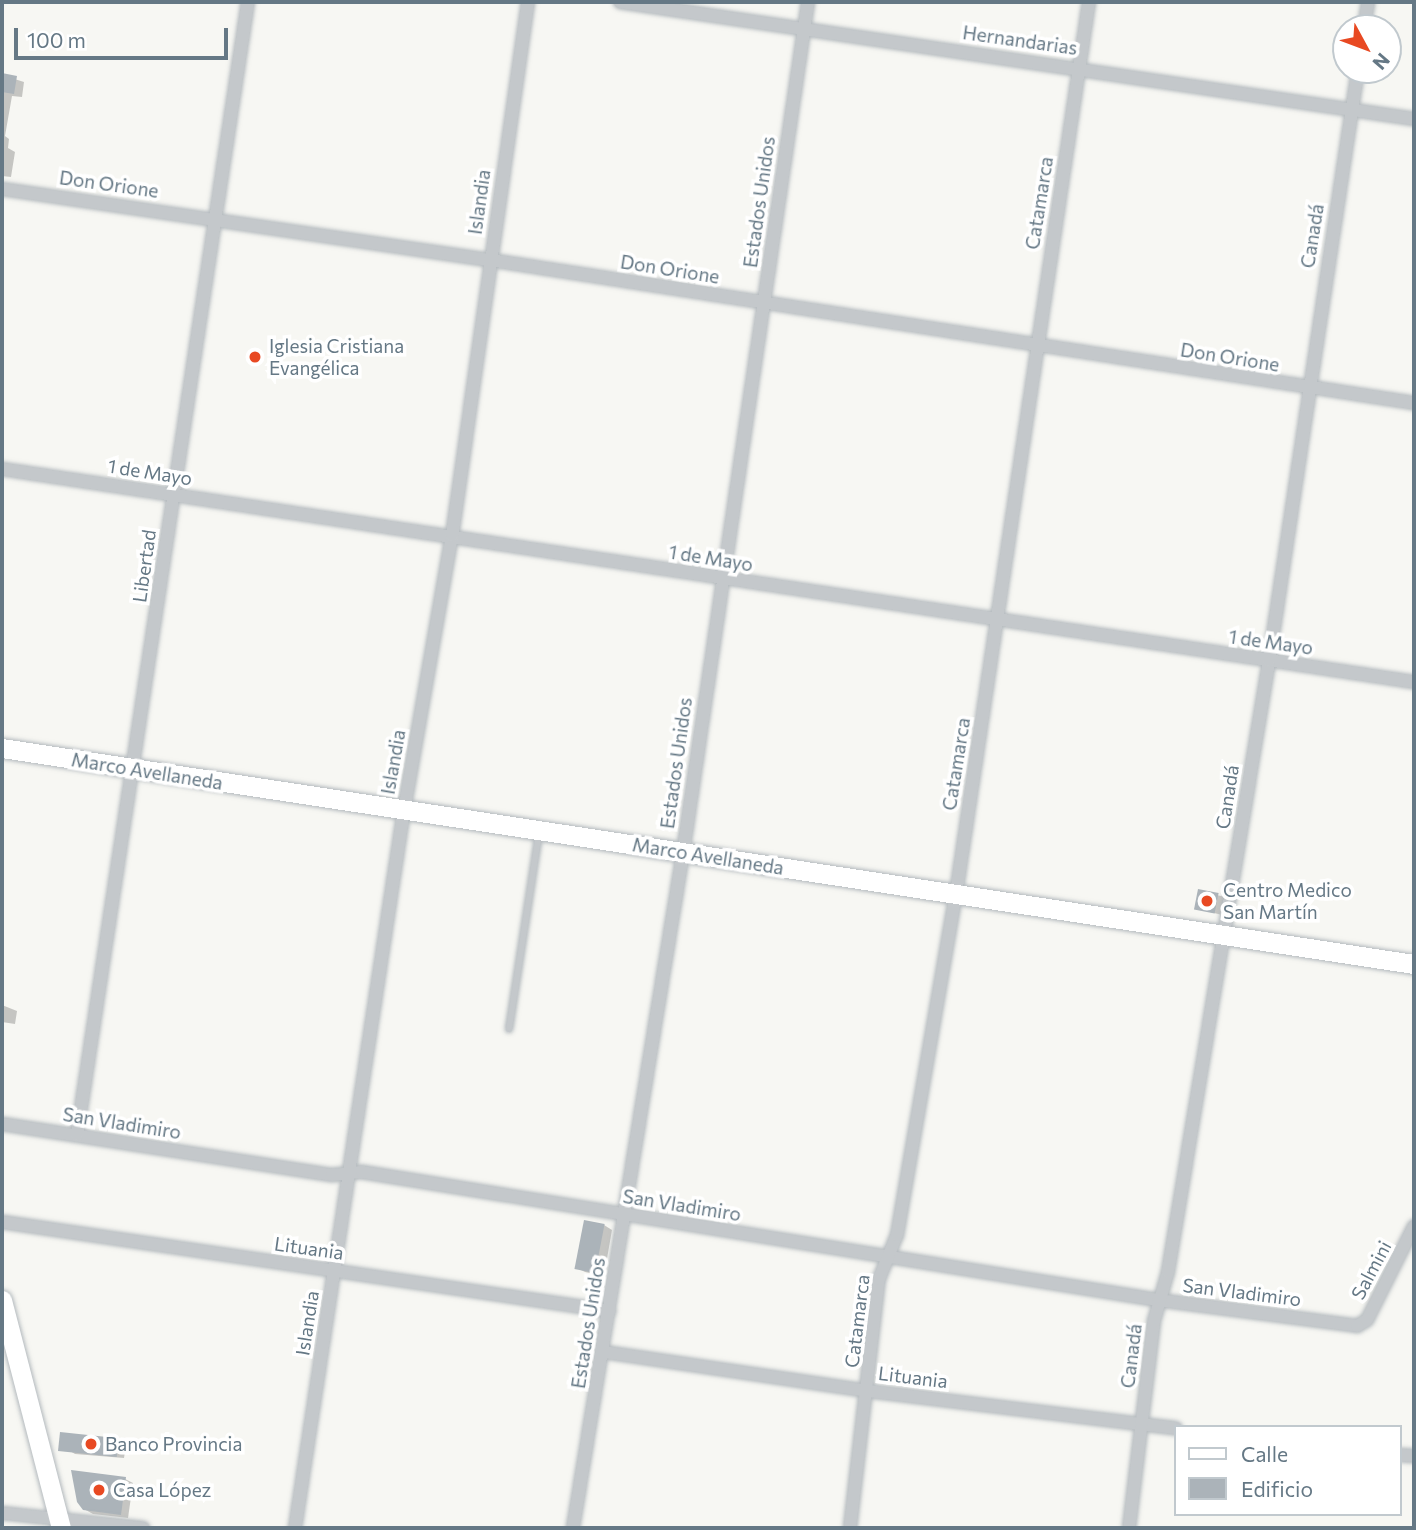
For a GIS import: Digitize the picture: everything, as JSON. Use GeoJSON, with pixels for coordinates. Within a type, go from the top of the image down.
{"type":"FeatureCollection","features":[{"type":"Feature","properties":{"kind":"street","name":"Libertad"},"geometry":{"type":"LineString","coordinates":[[77,1135],[248,2]]}},
{"type":"Feature","properties":{"kind":"street","name":"Islandia"},"geometry":{"type":"LineString","coordinates":[[295,1528],[404,810],[452,536],[528,2]]}},
{"type":"Feature","properties":{"kind":"street","name":"Hernandarias"},"geometry":{"type":"LineString","coordinates":[[620,2],[1414,119]]}},
{"type":"Feature","properties":{"kind":"street","name":"Estados Unidos"},"geometry":{"type":"LineString","coordinates":[[573,1528],[604,1352],[682,853],[808,2]]}},
{"type":"Feature","properties":{"kind":"street","name":"Catamarca"},"geometry":{"type":"LineString","coordinates":[[850,1528],[879,1279],[897,1236],[956,894],[1089,2]]}},
{"type":"Feature","properties":{"kind":"street","name":"Canadá"},"geometry":{"type":"LineString","coordinates":[[1129,1528],[1158,1300],[1168,1272],[1269,661],[1356,84]]}},
{"type":"Feature","properties":{"kind":"street","name":"Don Orione"},"geometry":{"type":"LineString","coordinates":[[2,188],[490,260],[1414,403]]}},
{"type":"Feature","properties":{"kind":"street","name":"1 de Mayo"},"geometry":{"type":"LineString","coordinates":[[2,469],[1414,682]]}},
{"type":"Feature","properties":{"kind":"street","name":"Marco Avellaneda"},"geometry":{"type":"LineString","coordinates":[[2,748],[1414,964]]}},
{"type":"Feature","properties":{"kind":"street","name":"San Vladimiro"},"geometry":{"type":"LineString","coordinates":[[2,1124],[332,1175],[362,1172],[1158,1300],[1357,1326]]}},
{"type":"Feature","properties":{"kind":"street","name":"Lituania"},"geometry":{"type":"LineString","coordinates":[[2,1222],[610,1311]]}},
{"type":"Feature","properties":{"kind":"street","name":"Salmini"},"geometry":{"type":"LineString","coordinates":[[1357,1326],[1367,1320],[1410,1244],[1414,1226]]}},
{"type":"Feature","properties":{"kind":"street"},"geometry":{"type":"LineString","coordinates":[[2,1300],[60,1524]]}},
{"type":"Feature","properties":{"kind":"street","name":"Lituania"},"geometry":{"type":"LineString","coordinates":[[604,1352],[868,1391],[1174,1428]]}},
{"type":"Feature","properties":{"kind":"street"},"geometry":{"type":"LineString","coordinates":[[2,1513],[60,1524],[143,1528]]}},
{"type":"Feature","properties":{"kind":"lane"},"geometry":{"type":"LineString","coordinates":[[509,1029],[540,831]]}},
{"type":"Feature","properties":{"kind":"building"},"geometry":{"type":"Polygon","coordinates":[[[2,73],[17,76],[14,94],[2,92],[2,73]]]}},
{"type":"Feature","properties":{"kind":"building","name":"Centro Medico San Martín"},"geometry":{"type":"Polygon","coordinates":[[[1198,889],[1219,893],[1215,914],[1194,910],[1198,889]]]}},
{"type":"Feature","properties":{"kind":"building"},"geometry":{"type":"Polygon","coordinates":[[[584,1220],[605,1224],[595,1273],[574,1269],[584,1220]]]}},
{"type":"Feature","properties":{"kind":"building","name":"Banco Provincia"},"geometry":{"type":"Polygon","coordinates":[[[60,1432],[119,1438],[117,1457],[58,1451],[60,1432]]]}},
{"type":"Feature","properties":{"kind":"building","name":"Casa López"},"geometry":{"type":"Polygon","coordinates":[[[71,1470],[126,1477],[121,1515],[83,1510],[77,1502],[71,1470]]]}},
{"type":"Feature","properties":{"kind":"place","name":"Iglesia Cristiana Evangélica"},"geometry":{"type":"Point","coordinates":[255,357]}},
{"type":"Feature","properties":{"kind":"place","name":"Centro Medico San Martín"},"geometry":{"type":"Point","coordinates":[1207,901]}},
{"type":"Feature","properties":{"kind":"place","name":"Banco Provincia"},"geometry":{"type":"Point","coordinates":[91,1444]}},
{"type":"Feature","properties":{"kind":"place","name":"Casa López"},"geometry":{"type":"Point","coordinates":[99,1490]}}]}
